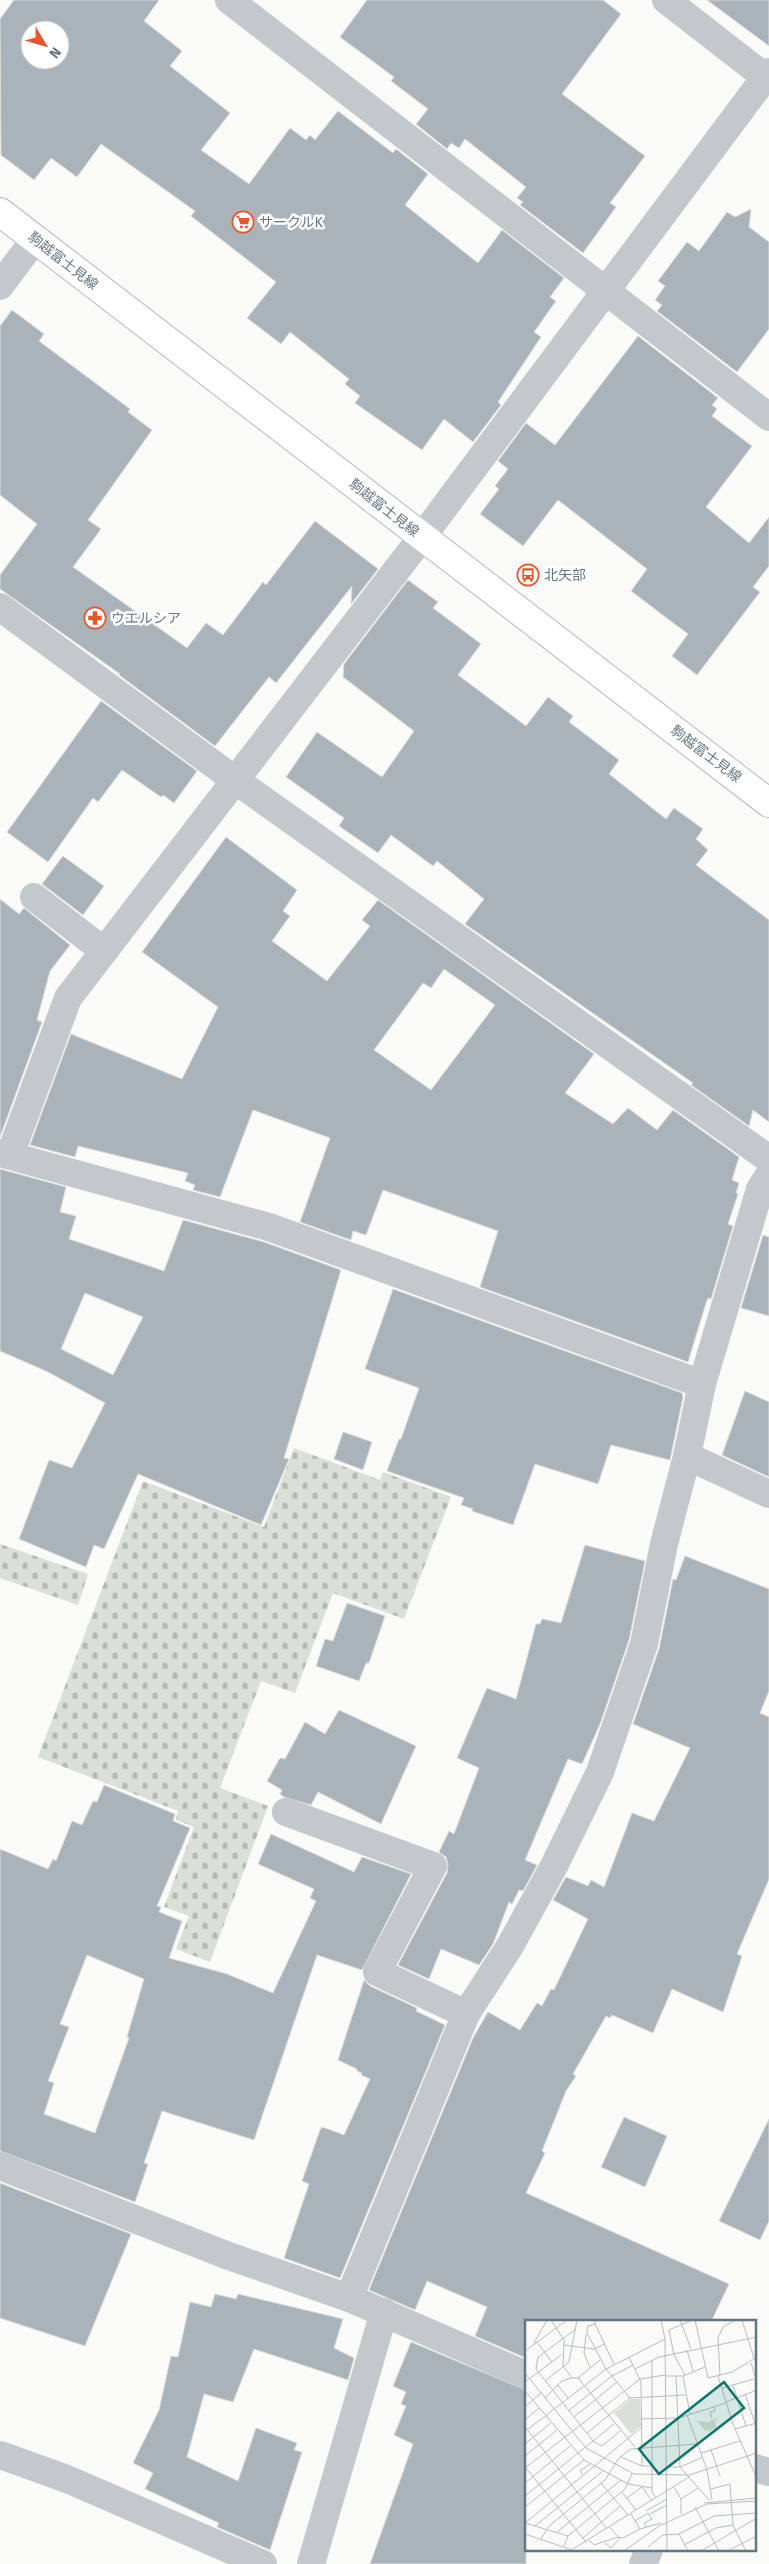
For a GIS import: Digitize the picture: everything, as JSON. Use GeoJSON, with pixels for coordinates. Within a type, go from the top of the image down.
{"type":"FeatureCollection","features":[{"type":"Feature","properties":{"kind":"main road","name":"駒越富士見線"},"geometry":{"type":"LineString","coordinates":[[0,212],[769,803]]}},
{"type":"Feature","properties":{"kind":"street"},"geometry":{"type":"LineString","coordinates":[[666,0],[768,76],[422,537],[68,998],[5,1154],[269,1227],[702,1384]]}},
{"type":"Feature","properties":{"kind":"street"},"geometry":{"type":"LineString","coordinates":[[233,1],[605,292],[769,417]]}},
{"type":"Feature","properties":{"kind":"street"},"geometry":{"type":"LineString","coordinates":[[0,286],[35,239]]}},
{"type":"Feature","properties":{"kind":"street"},"geometry":{"type":"LineString","coordinates":[[0,607],[235,780],[769,1158]]}},
{"type":"Feature","properties":{"kind":"street"},"geometry":{"type":"LineString","coordinates":[[34,897],[104,951]]}},
{"type":"Feature","properties":{"kind":"street"},"geometry":{"type":"LineString","coordinates":[[349,2298],[466,2014],[510,1946],[554,1866],[600,1772],[644,1644],[664,1544],[687,1456],[702,1384],[760,1189],[769,1175]]}},
{"type":"Feature","properties":{"kind":"street"},"geometry":{"type":"LineString","coordinates":[[687,1456],[769,1494]]}},
{"type":"Feature","properties":{"kind":"street"},"geometry":{"type":"LineString","coordinates":[[286,1812],[433,1866],[376,1972],[466,2014]]}},
{"type":"Feature","properties":{"kind":"street"},"geometry":{"type":"LineString","coordinates":[[0,2166],[226,2255],[349,2298],[525,2374]]}},
{"type":"Feature","properties":{"kind":"street"},"geometry":{"type":"LineString","coordinates":[[311,2564],[384,2312]]}},
{"type":"Feature","properties":{"kind":"street"},"geometry":{"type":"LineString","coordinates":[[0,2455],[68,2479],[263,2564]]}},
{"type":"Feature","properties":{"kind":"street"},"geometry":{"type":"LineString","coordinates":[[756,2468],[769,2472]]}},
{"type":"Feature","properties":{"kind":"street"},"geometry":{"type":"LineString","coordinates":[[643,2564],[648,2552]]}},
{"type":"Feature","properties":{"kind":"green space"},"geometry":{"type":"Polygon","coordinates":[[[294,1448],[380,1480],[383,1472],[451,1497],[404,1619],[333,1593],[295,1693],[261,1681],[220,1788],[268,1806],[210,1962],[176,1949],[189,1916],[164,1907],[194,1827],[176,1820],[178,1811],[38,1757],[143,1481],[264,1527],[294,1448]]]}},
{"type":"Feature","properties":{"kind":"green space"},"geometry":{"type":"Polygon","coordinates":[[[0,1544],[88,1574],[78,1605],[0,1578],[0,1544]]]}},
{"type":"Feature","properties":{"kind":"building"},"geometry":{"type":"Polygon","coordinates":[[[14,0],[159,0],[144,21],[182,51],[170,66],[230,113],[201,150],[249,184],[290,128],[306,140],[310,135],[315,140],[338,111],[393,153],[396,149],[428,174],[405,205],[478,263],[502,230],[564,278],[550,297],[556,301],[534,332],[541,337],[498,402],[501,405],[473,442],[444,419],[422,450],[355,403],[360,396],[345,384],[349,379],[290,332],[281,344],[247,318],[276,282],[191,216],[195,211],[101,144],[77,177],[51,158],[34,180],[1,155],[0,19],[14,0]]]}},
{"type":"Feature","properties":{"kind":"building"},"geometry":{"type":"Polygon","coordinates":[[[367,0],[603,0],[621,14],[562,94],[645,156],[610,203],[616,207],[583,253],[520,205],[523,202],[517,198],[526,187],[465,139],[459,148],[451,143],[447,149],[416,124],[428,109],[391,81],[394,77],[340,37],[367,0]]]}},
{"type":"Feature","properties":{"kind":"building"},"geometry":{"type":"Polygon","coordinates":[[[707,0],[769,0],[769,46],[707,0]]]}},
{"type":"Feature","properties":{"kind":"building"},"geometry":{"type":"Polygon","coordinates":[[[751,209],[749,227],[769,242],[769,329],[737,372],[657,311],[662,305],[655,300],[665,286],[658,281],[687,242],[699,251],[727,212],[735,217],[751,209]]]}},
{"type":"Feature","properties":{"kind":"building"},"geometry":{"type":"Polygon","coordinates":[[[12,310],[44,334],[39,341],[130,409],[128,412],[152,430],[88,520],[101,529],[73,567],[187,648],[206,623],[223,635],[263,582],[266,585],[315,521],[378,569],[351,604],[352,586],[276,683],[269,677],[215,746],[120,674],[0,589],[0,575],[37,524],[0,495],[0,326],[12,310]]]}},
{"type":"Feature","properties":{"kind":"building"},"geometry":{"type":"Polygon","coordinates":[[[638,336],[718,398],[712,405],[717,409],[712,416],[752,446],[706,507],[749,543],[769,517],[769,566],[753,587],[760,592],[697,675],[672,656],[688,634],[631,591],[647,569],[558,500],[523,546],[480,514],[499,489],[495,486],[508,469],[498,461],[526,423],[555,445],[638,336]]]}},
{"type":"Feature","properties":{"kind":"building"},"geometry":{"type":"Polygon","coordinates":[[[408,580],[438,602],[433,608],[481,644],[458,675],[526,726],[548,697],[573,716],[569,722],[619,760],[609,774],[666,819],[674,808],[703,829],[696,839],[708,850],[696,865],[769,920],[769,1122],[753,1110],[749,1126],[691,1085],[693,1083],[465,924],[484,899],[437,861],[433,866],[391,835],[378,853],[339,826],[344,818],[286,777],[317,732],[382,777],[414,731],[343,677],[344,664],[408,580]]]}},
{"type":"Feature","properties":{"kind":"building"},"geometry":{"type":"Polygon","coordinates":[[[101,701],[197,771],[174,803],[163,795],[161,797],[122,770],[98,802],[93,798],[48,862],[7,832],[101,701]]]}},
{"type":"Feature","properties":{"kind":"building"},"geometry":{"type":"Polygon","coordinates":[[[226,837],[297,890],[283,911],[290,916],[272,941],[327,981],[370,926],[362,920],[378,900],[594,1054],[565,1093],[613,1124],[628,1108],[657,1130],[673,1110],[739,1157],[732,1180],[739,1183],[736,1193],[738,1194],[728,1224],[733,1226],[711,1299],[708,1298],[706,1303],[688,1362],[480,1287],[498,1231],[383,1190],[366,1235],[353,1231],[351,1240],[300,1222],[330,1138],[253,1110],[220,1197],[193,1190],[195,1185],[185,1181],[188,1173],[78,1146],[75,1157],[30,1145],[71,1034],[182,1079],[218,1007],[142,952],[226,837]],[[444,969],[431,988],[423,983],[374,1050],[431,1090],[495,1005],[444,969]]]}},
{"type":"Feature","properties":{"kind":"building"},"geometry":{"type":"Polygon","coordinates":[[[63,856],[104,886],[83,915],[42,884],[63,856]]]}},
{"type":"Feature","properties":{"kind":"building"},"geometry":{"type":"Polygon","coordinates":[[[0,899],[19,914],[24,908],[70,945],[50,971],[37,1020],[42,1022],[0,1137],[0,899]]]}},
{"type":"Feature","properties":{"kind":"building"},"geometry":{"type":"Polygon","coordinates":[[[0,1169],[66,1187],[60,1212],[76,1216],[69,1239],[164,1271],[183,1220],[264,1242],[341,1270],[284,1458],[289,1459],[261,1525],[138,1474],[104,1549],[94,1545],[86,1567],[19,1539],[49,1460],[72,1468],[105,1403],[48,1372],[0,1351],[0,1169]],[[85,1293],[61,1349],[113,1375],[143,1317],[85,1293]]]}},
{"type":"Feature","properties":{"kind":"building"},"geometry":{"type":"Polygon","coordinates":[[[763,1235],[769,1237],[769,1316],[741,1308],[763,1235]]]}},
{"type":"Feature","properties":{"kind":"building"},"geometry":{"type":"Polygon","coordinates":[[[393,1289],[682,1393],[683,1397],[670,1460],[611,1445],[598,1484],[535,1464],[513,1525],[472,1511],[473,1509],[461,1505],[464,1498],[387,1471],[399,1439],[401,1439],[419,1388],[365,1369],[393,1289]]]}},
{"type":"Feature","properties":{"kind":"building"},"geometry":{"type":"Polygon","coordinates":[[[745,1391],[769,1402],[769,1477],[722,1455],[745,1391]]]}},
{"type":"Feature","properties":{"kind":"building"},"geometry":{"type":"Polygon","coordinates":[[[343,1432],[372,1442],[363,1470],[334,1459],[343,1432]]]}},
{"type":"Feature","properties":{"kind":"building"},"geometry":{"type":"Polygon","coordinates":[[[585,1545],[645,1561],[629,1640],[600,1724],[582,1764],[568,1759],[525,1860],[537,1865],[523,1891],[519,1890],[512,1904],[509,1902],[493,1944],[479,1965],[441,1949],[429,1979],[398,1965],[447,1873],[448,1864],[446,1857],[439,1852],[449,1831],[454,1834],[479,1768],[457,1758],[487,1688],[516,1699],[536,1624],[540,1624],[542,1619],[561,1623],[585,1545]]]}},
{"type":"Feature","properties":{"kind":"building"},"geometry":{"type":"Polygon","coordinates":[[[685,1556],[769,1589],[769,1691],[760,1713],[769,1717],[769,1879],[737,1954],[742,1956],[723,2012],[672,1989],[653,2033],[612,2015],[610,2018],[606,2016],[573,2074],[576,2076],[566,2091],[542,2151],[545,2153],[526,2193],[729,2284],[712,2320],[525,2320],[525,2358],[475,2336],[487,2307],[427,2281],[415,2310],[369,2290],[473,2038],[488,2012],[520,2030],[537,2003],[542,2006],[551,1989],[554,1990],[588,1919],[553,1900],[566,1877],[588,1886],[591,1880],[604,1887],[632,1813],[654,1821],[690,1748],[633,1724],[659,1649],[673,1579],[676,1580],[685,1556]]]}},
{"type":"Feature","properties":{"kind":"building"},"geometry":{"type":"Polygon","coordinates":[[[347,1603],[385,1616],[369,1663],[366,1663],[359,1681],[316,1666],[325,1639],[333,1641],[347,1603]]]}},
{"type":"Feature","properties":{"kind":"building"},"geometry":{"type":"Polygon","coordinates":[[[339,1710],[416,1746],[381,1824],[318,1792],[311,1805],[284,1797],[280,1794],[282,1790],[267,1781],[280,1758],[285,1759],[305,1722],[325,1734],[339,1710]]]}},
{"type":"Feature","properties":{"kind":"building"},"geometry":{"type":"Polygon","coordinates":[[[104,1785],[175,1814],[173,1821],[190,1828],[157,1906],[161,1907],[159,1912],[182,1921],[169,1958],[227,1974],[273,1993],[316,1901],[310,1898],[314,1889],[258,1864],[271,1834],[354,1872],[362,1857],[411,1874],[362,1970],[317,1955],[254,2140],[162,2111],[144,2163],[148,2164],[135,2202],[0,2151],[0,1849],[48,1869],[53,1859],[56,1861],[72,1821],[82,1825],[93,1801],[97,1802],[104,1785]],[[87,1955],[60,2024],[69,2027],[48,2081],[54,2083],[44,2114],[95,2133],[129,2038],[127,2037],[144,1979],[87,1955]]]}},
{"type":"Feature","properties":{"kind":"building"},"geometry":{"type":"Polygon","coordinates":[[[364,1980],[370,1986],[417,2008],[416,2011],[445,2025],[340,2278],[284,2258],[309,2184],[302,2181],[320,2130],[322,2127],[344,2135],[370,2079],[361,2075],[362,2073],[357,2071],[357,2069],[338,2060],[364,1980]]]}},
{"type":"Feature","properties":{"kind":"building"},"geometry":{"type":"Polygon","coordinates":[[[624,2117],[667,2136],[645,2187],[601,2167],[624,2117]]]}},
{"type":"Feature","properties":{"kind":"building"},"geometry":{"type":"Polygon","coordinates":[[[769,2119],[769,2221],[760,2240],[719,2221],[769,2119]]]}},
{"type":"Feature","properties":{"kind":"building"},"geometry":{"type":"Polygon","coordinates":[[[0,2183],[131,2234],[85,2346],[0,2318],[0,2183]]]}},
{"type":"Feature","properties":{"kind":"building"},"geometry":{"type":"Polygon","coordinates":[[[215,2294],[236,2299],[238,2294],[343,2319],[334,2348],[354,2358],[348,2380],[254,2349],[233,2402],[204,2394],[187,2457],[238,2481],[256,2428],[297,2443],[294,2450],[302,2452],[270,2550],[217,2527],[219,2523],[145,2489],[153,2473],[133,2463],[159,2410],[171,2356],[178,2357],[190,2302],[211,2307],[215,2294]]]}},
{"type":"Feature","properties":{"kind":"building"},"geometry":{"type":"Polygon","coordinates":[[[411,2342],[525,2390],[526,2564],[370,2564],[413,2444],[394,2435],[406,2406],[401,2404],[406,2392],[393,2386],[411,2342]]]}},
{"type":"Feature","properties":{"kind":"place","name":"サークルK"},"geometry":{"type":"Point","coordinates":[243,222]}},
{"type":"Feature","properties":{"kind":"place","name":"北矢部"},"geometry":{"type":"Point","coordinates":[528,575]}},
{"type":"Feature","properties":{"kind":"place","name":"ウエルシア"},"geometry":{"type":"Point","coordinates":[95,618]}}]}
